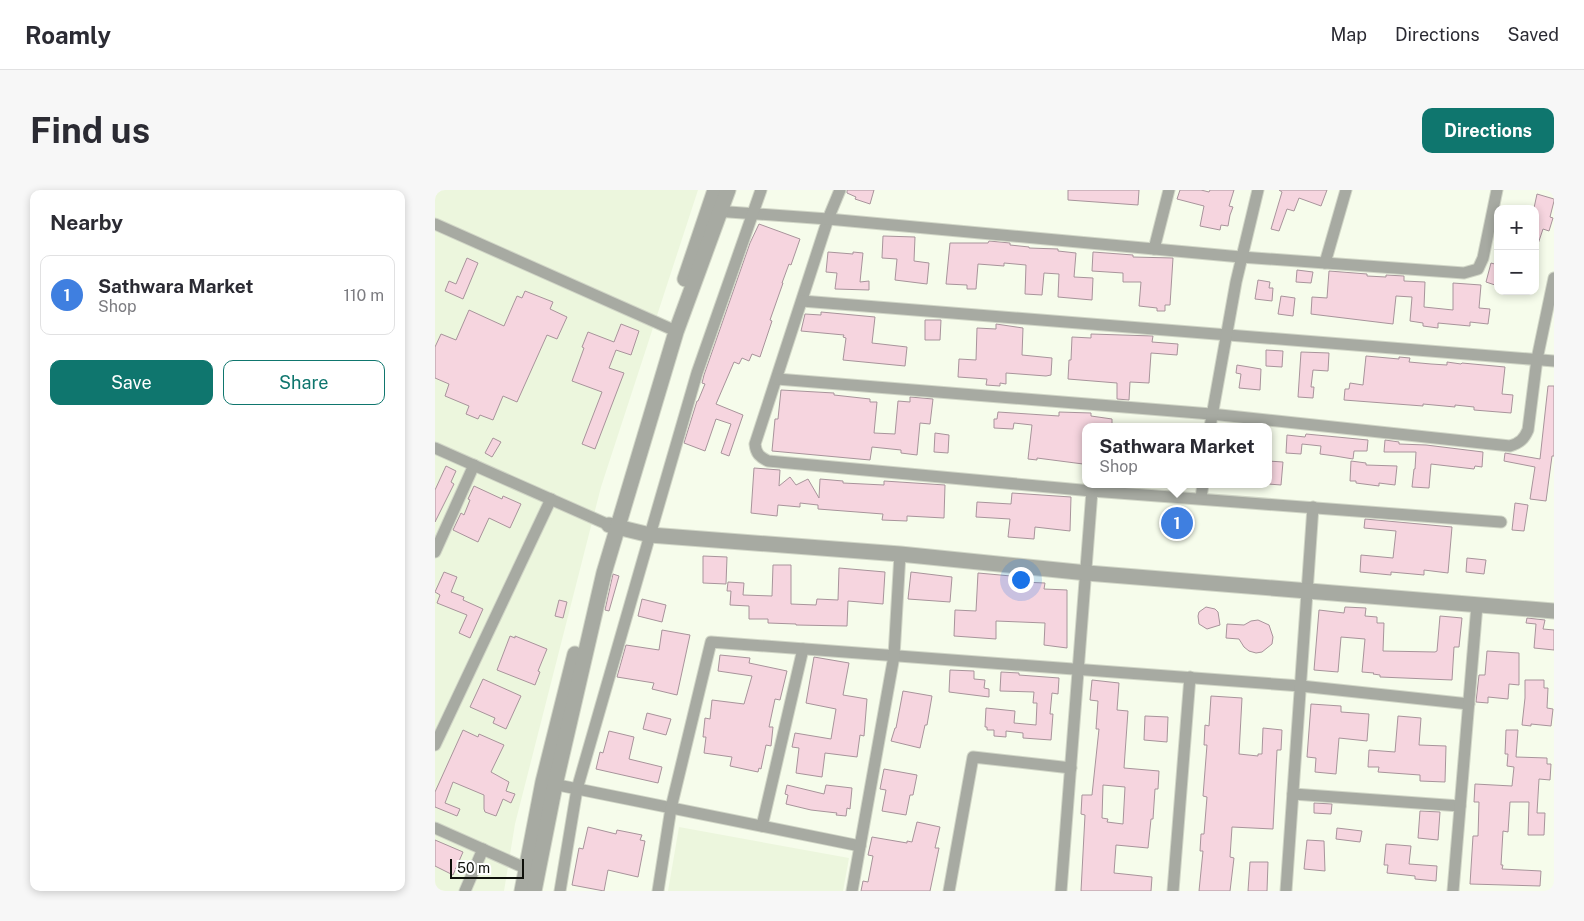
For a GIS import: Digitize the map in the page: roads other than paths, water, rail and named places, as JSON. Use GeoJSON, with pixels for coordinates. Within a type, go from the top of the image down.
{"type":"FeatureCollection","features":[{"type":"Feature","properties":{"kind":"street"},"geometry":{"type":"LineString","coordinates":[[522,891],[525,868],[549,784],[594,579],[614,526],[714,211],[715,190]]}},
{"type":"Feature","properties":{"kind":"street"},"geometry":{"type":"LineString","coordinates":[[614,526],[644,405],[669,328],[714,211],[728,190]]}},
{"type":"Feature","properties":{"kind":"street"},"geometry":{"type":"LineString","coordinates":[[561,891],[577,789],[697,373],[761,190]]}},
{"type":"Feature","properties":{"kind":"street"},"geometry":{"type":"LineString","coordinates":[[840,190],[828,219],[755,444],[760,458],[768,462],[1092,490],[1501,522]]}},
{"type":"Feature","properties":{"kind":"street"},"geometry":{"type":"LineString","coordinates":[[1154,249],[1169,190]]}},
{"type":"Feature","properties":{"kind":"street"},"geometry":{"type":"LineString","coordinates":[[1210,423],[1225,335],[1241,257],[1258,190]]}},
{"type":"Feature","properties":{"kind":"street"},"geometry":{"type":"LineString","coordinates":[[1325,263],[1346,190]]}},
{"type":"Feature","properties":{"kind":"street"},"geometry":{"type":"LineString","coordinates":[[714,211],[828,219],[1241,257],[1471,272],[1477,269],[1483,258],[1497,190]]}},
{"type":"Feature","properties":{"kind":"street"},"geometry":{"type":"LineString","coordinates":[[435,224],[669,328]]}},
{"type":"Feature","properties":{"kind":"street"},"geometry":{"type":"LineString","coordinates":[[777,379],[1211,414],[1510,446],[1524,439],[1528,430],[1537,359],[1554,278]]}},
{"type":"Feature","properties":{"kind":"street"},"geometry":{"type":"LineString","coordinates":[[802,301],[1554,361]]}},
{"type":"Feature","properties":{"kind":"street"},"geometry":{"type":"LineString","coordinates":[[435,448],[614,526],[650,535],[900,554],[1087,573],[1554,611]]}},
{"type":"Feature","properties":{"kind":"street"},"geometry":{"type":"LineString","coordinates":[[435,552],[474,466]]}},
{"type":"Feature","properties":{"kind":"street"},"geometry":{"type":"LineString","coordinates":[[1201,498],[1202,488]]}},
{"type":"Feature","properties":{"kind":"street"},"geometry":{"type":"LineString","coordinates":[[1061,891],[1092,490]]}},
{"type":"Feature","properties":{"kind":"street"},"geometry":{"type":"LineString","coordinates":[[435,745],[551,499]]}},
{"type":"Feature","properties":{"kind":"street"},"geometry":{"type":"LineString","coordinates":[[1286,891],[1313,506]]}},
{"type":"Feature","properties":{"kind":"street"},"geometry":{"type":"LineString","coordinates":[[852,891],[894,656],[900,554]]}},
{"type":"Feature","properties":{"kind":"street"},"geometry":{"type":"LineString","coordinates":[[1453,891],[1477,605]]}},
{"type":"Feature","properties":{"kind":"street"},"geometry":{"type":"LineString","coordinates":[[658,891],[671,808],[711,642],[1301,686],[1469,704]]}},
{"type":"Feature","properties":{"kind":"street"},"geometry":{"type":"LineString","coordinates":[[763,826],[803,649]]}},
{"type":"Feature","properties":{"kind":"street"},"geometry":{"type":"LineString","coordinates":[[1173,891],[1190,677]]}},
{"type":"Feature","properties":{"kind":"street"},"geometry":{"type":"LineString","coordinates":[[949,891],[973,757],[1071,768]]}},
{"type":"Feature","properties":{"kind":"street"},"geometry":{"type":"LineString","coordinates":[[549,784],[860,846]]}},
{"type":"Feature","properties":{"kind":"street"},"geometry":{"type":"LineString","coordinates":[[533,891],[549,784]]}},
{"type":"Feature","properties":{"kind":"street"},"geometry":{"type":"LineString","coordinates":[[1293,794],[1460,806]]}},
{"type":"Feature","properties":{"kind":"street"},"geometry":{"type":"LineString","coordinates":[[435,828],[525,868]]}},
{"type":"Feature","properties":{"kind":"street"},"geometry":{"type":"LineString","coordinates":[[465,891],[483,849]]}},
{"type":"Feature","properties":{"kind":"place","name":"Sathwara Market"},"geometry":{"type":"Point","coordinates":[1177,523]}}]}
